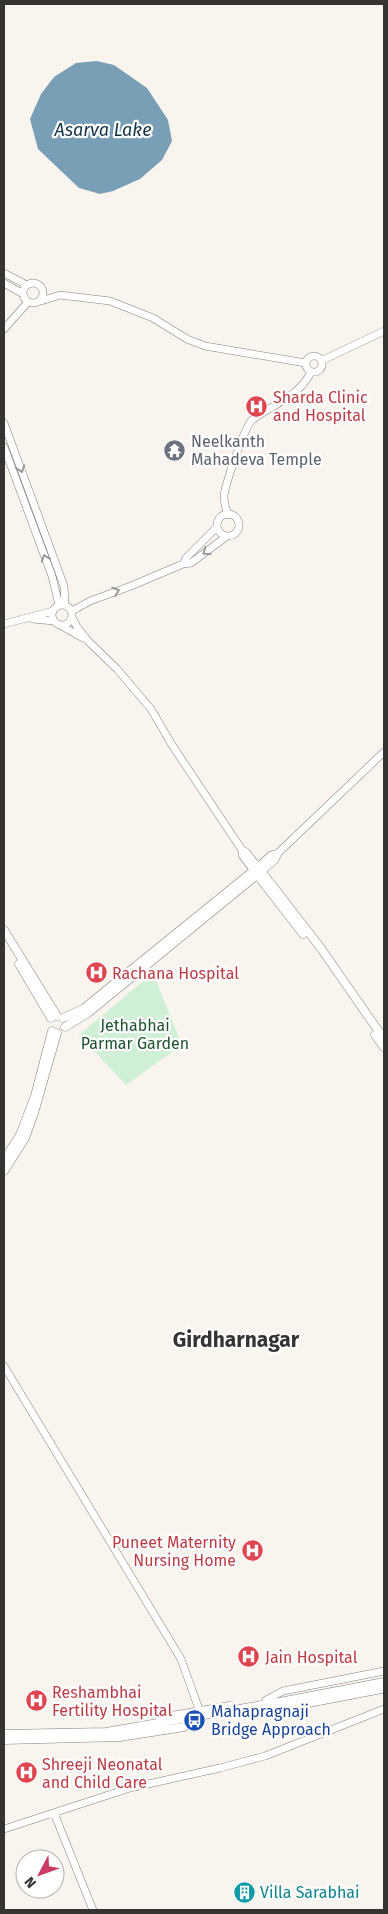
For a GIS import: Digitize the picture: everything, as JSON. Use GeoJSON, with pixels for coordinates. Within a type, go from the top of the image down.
{"type":"FeatureCollection","features":[{"type":"Feature","properties":{"kind":"main road"},"geometry":{"type":"LineString","coordinates":[[54,1032],[48,1025],[57,1017],[83,1008],[258,871]]}},
{"type":"Feature","properties":{"kind":"main road"},"geometry":{"type":"LineString","coordinates":[[54,1032],[62,1031],[65,1027],[88,1013],[258,871]]}},
{"type":"Feature","properties":{"kind":"main road"},"geometry":{"type":"LineString","coordinates":[[258,871],[320,947],[384,1039]]}},
{"type":"Feature","properties":{"kind":"main road"},"geometry":{"type":"LineString","coordinates":[[258,871],[384,1048]]}},
{"type":"Feature","properties":{"kind":"main road"},"geometry":{"type":"LineString","coordinates":[[4,930],[57,1017]]}},
{"type":"Feature","properties":{"kind":"main road"},"geometry":{"type":"LineString","coordinates":[[4,940],[65,1027]]}},
{"type":"Feature","properties":{"kind":"main road"},"geometry":{"type":"LineString","coordinates":[[4,1160],[20,1135],[54,1032]]}},
{"type":"Feature","properties":{"kind":"main road"},"geometry":{"type":"LineString","coordinates":[[4,1171],[25,1138],[34,1113],[54,1032]]}},
{"type":"Feature","properties":{"kind":"main road"},"geometry":{"type":"LineString","coordinates":[[4,1729],[105,1727],[264,1703],[384,1677]]}},
{"type":"Feature","properties":{"kind":"main road"},"geometry":{"type":"LineString","coordinates":[[284,1699],[384,1682]]}},
{"type":"Feature","properties":{"kind":"main road"},"geometry":{"type":"LineString","coordinates":[[4,1734],[106,1732],[200,1713]]}},
{"type":"Feature","properties":{"kind":"main road"},"geometry":{"type":"LineString","coordinates":[[4,1740],[120,1737],[184,1727],[200,1713]]}},
{"type":"Feature","properties":{"kind":"street"},"geometry":{"type":"LineString","coordinates":[[4,273],[27,285],[36,284],[60,295],[110,301],[131,308],[153,318],[187,339],[205,346],[306,363]]}},
{"type":"Feature","properties":{"kind":"street"},"geometry":{"type":"LineString","coordinates":[[4,283],[23,294],[28,302],[34,304],[60,295]]}},
{"type":"Feature","properties":{"kind":"street"},"geometry":{"type":"LineString","coordinates":[[23,294],[27,285]]}},
{"type":"Feature","properties":{"kind":"street"},"geometry":{"type":"LineString","coordinates":[[41,301],[44,294],[42,288]]}},
{"type":"Feature","properties":{"kind":"street"},"geometry":{"type":"LineString","coordinates":[[4,329],[28,302]]}},
{"type":"Feature","properties":{"kind":"street"},"geometry":{"type":"LineString","coordinates":[[321,362],[384,331]]}},
{"type":"Feature","properties":{"kind":"street"},"geometry":{"type":"LineString","coordinates":[[313,356],[321,362],[321,369],[311,372],[307,369],[306,363],[308,358],[313,356]]}},
{"type":"Feature","properties":{"kind":"street"},"geometry":{"type":"LineString","coordinates":[[228,515],[224,494],[228,476],[250,422],[299,389],[311,372]]}},
{"type":"Feature","properties":{"kind":"street"},"geometry":{"type":"LineString","coordinates":[[4,423],[64,586],[62,605]]}},
{"type":"Feature","properties":{"kind":"street"},"geometry":{"type":"LineString","coordinates":[[4,447],[62,605],[72,614],[77,627],[88,641],[117,668],[150,709],[172,745],[258,871],[272,855],[278,853],[384,752]]}},
{"type":"Feature","properties":{"kind":"street"},"geometry":{"type":"LineString","coordinates":[[27,618],[57,623],[69,622],[72,614],[90,601],[182,564],[191,563],[227,536],[234,535],[239,526],[235,517],[228,515],[219,520],[218,527],[221,533],[227,536]]}},
{"type":"Feature","properties":{"kind":"street"},"geometry":{"type":"LineString","coordinates":[[182,564],[218,527]]}},
{"type":"Feature","properties":{"kind":"street"},"geometry":{"type":"LineString","coordinates":[[4,624],[53,611],[62,605]]}},
{"type":"Feature","properties":{"kind":"street"},"geometry":{"type":"LineString","coordinates":[[53,611],[57,623],[88,641]]}},
{"type":"Feature","properties":{"kind":"street"},"geometry":{"type":"LineString","coordinates":[[4,1366],[182,1661],[200,1713]]}},
{"type":"Feature","properties":{"kind":"street"},"geometry":{"type":"LineString","coordinates":[[264,1703],[283,1691],[384,1671]]}},
{"type":"Feature","properties":{"kind":"street"},"geometry":{"type":"LineString","coordinates":[[264,1703],[285,1708],[384,1689]]}},
{"type":"Feature","properties":{"kind":"street"},"geometry":{"type":"LineString","coordinates":[[4,1829],[130,1788],[265,1756],[384,1708]]}},
{"type":"Feature","properties":{"kind":"street"},"geometry":{"type":"LineString","coordinates":[[54,1812],[94,1910]]}},
{"type":"Feature","properties":{"kind":"green space","name":"Jethabhai Parmar Garden"},"geometry":{"type":"Polygon","coordinates":[[[153,973],[182,1045],[126,1085],[79,1035],[153,973]]]}},
{"type":"Feature","properties":{"kind":"water","name":"Asarva Lake"},"geometry":{"type":"Polygon","coordinates":[[[97,61],[114,65],[147,88],[168,120],[172,141],[162,160],[140,179],[113,191],[100,194],[79,188],[38,149],[30,119],[41,94],[54,77],[76,63],[97,61]]]}},
{"type":"Feature","properties":{"kind":"place","name":"Sharda Clinic and Hospital"},"geometry":{"type":"Point","coordinates":[257,406]}},
{"type":"Feature","properties":{"kind":"place","name":"Neelkanth Mahadeva Temple"},"geometry":{"type":"Point","coordinates":[175,450]}},
{"type":"Feature","properties":{"kind":"place","name":"Rachana Hospital"},"geometry":{"type":"Point","coordinates":[96,973]}},
{"type":"Feature","properties":{"kind":"place","name":"Puneet Maternity Nursing Home"},"geometry":{"type":"Point","coordinates":[252,1551]}},
{"type":"Feature","properties":{"kind":"place","name":"Jain Hospital"},"geometry":{"type":"Point","coordinates":[249,1657]}},
{"type":"Feature","properties":{"kind":"place","name":"Reshambhai Fertility Hospital"},"geometry":{"type":"Point","coordinates":[36,1701]}},
{"type":"Feature","properties":{"kind":"place","name":"Mahapragnaji Bridge Approach"},"geometry":{"type":"Point","coordinates":[195,1720]}},
{"type":"Feature","properties":{"kind":"place","name":"Shreeji Neonatal and Child Care"},"geometry":{"type":"Point","coordinates":[26,1773]}},
{"type":"Feature","properties":{"kind":"place","name":"Villa Sarabhai"},"geometry":{"type":"Point","coordinates":[244,1892]}},
{"type":"Feature","properties":{"kind":"district","name":"Girdharnagar"},"geometry":{"type":"Point","coordinates":[236,1340]}}]}
